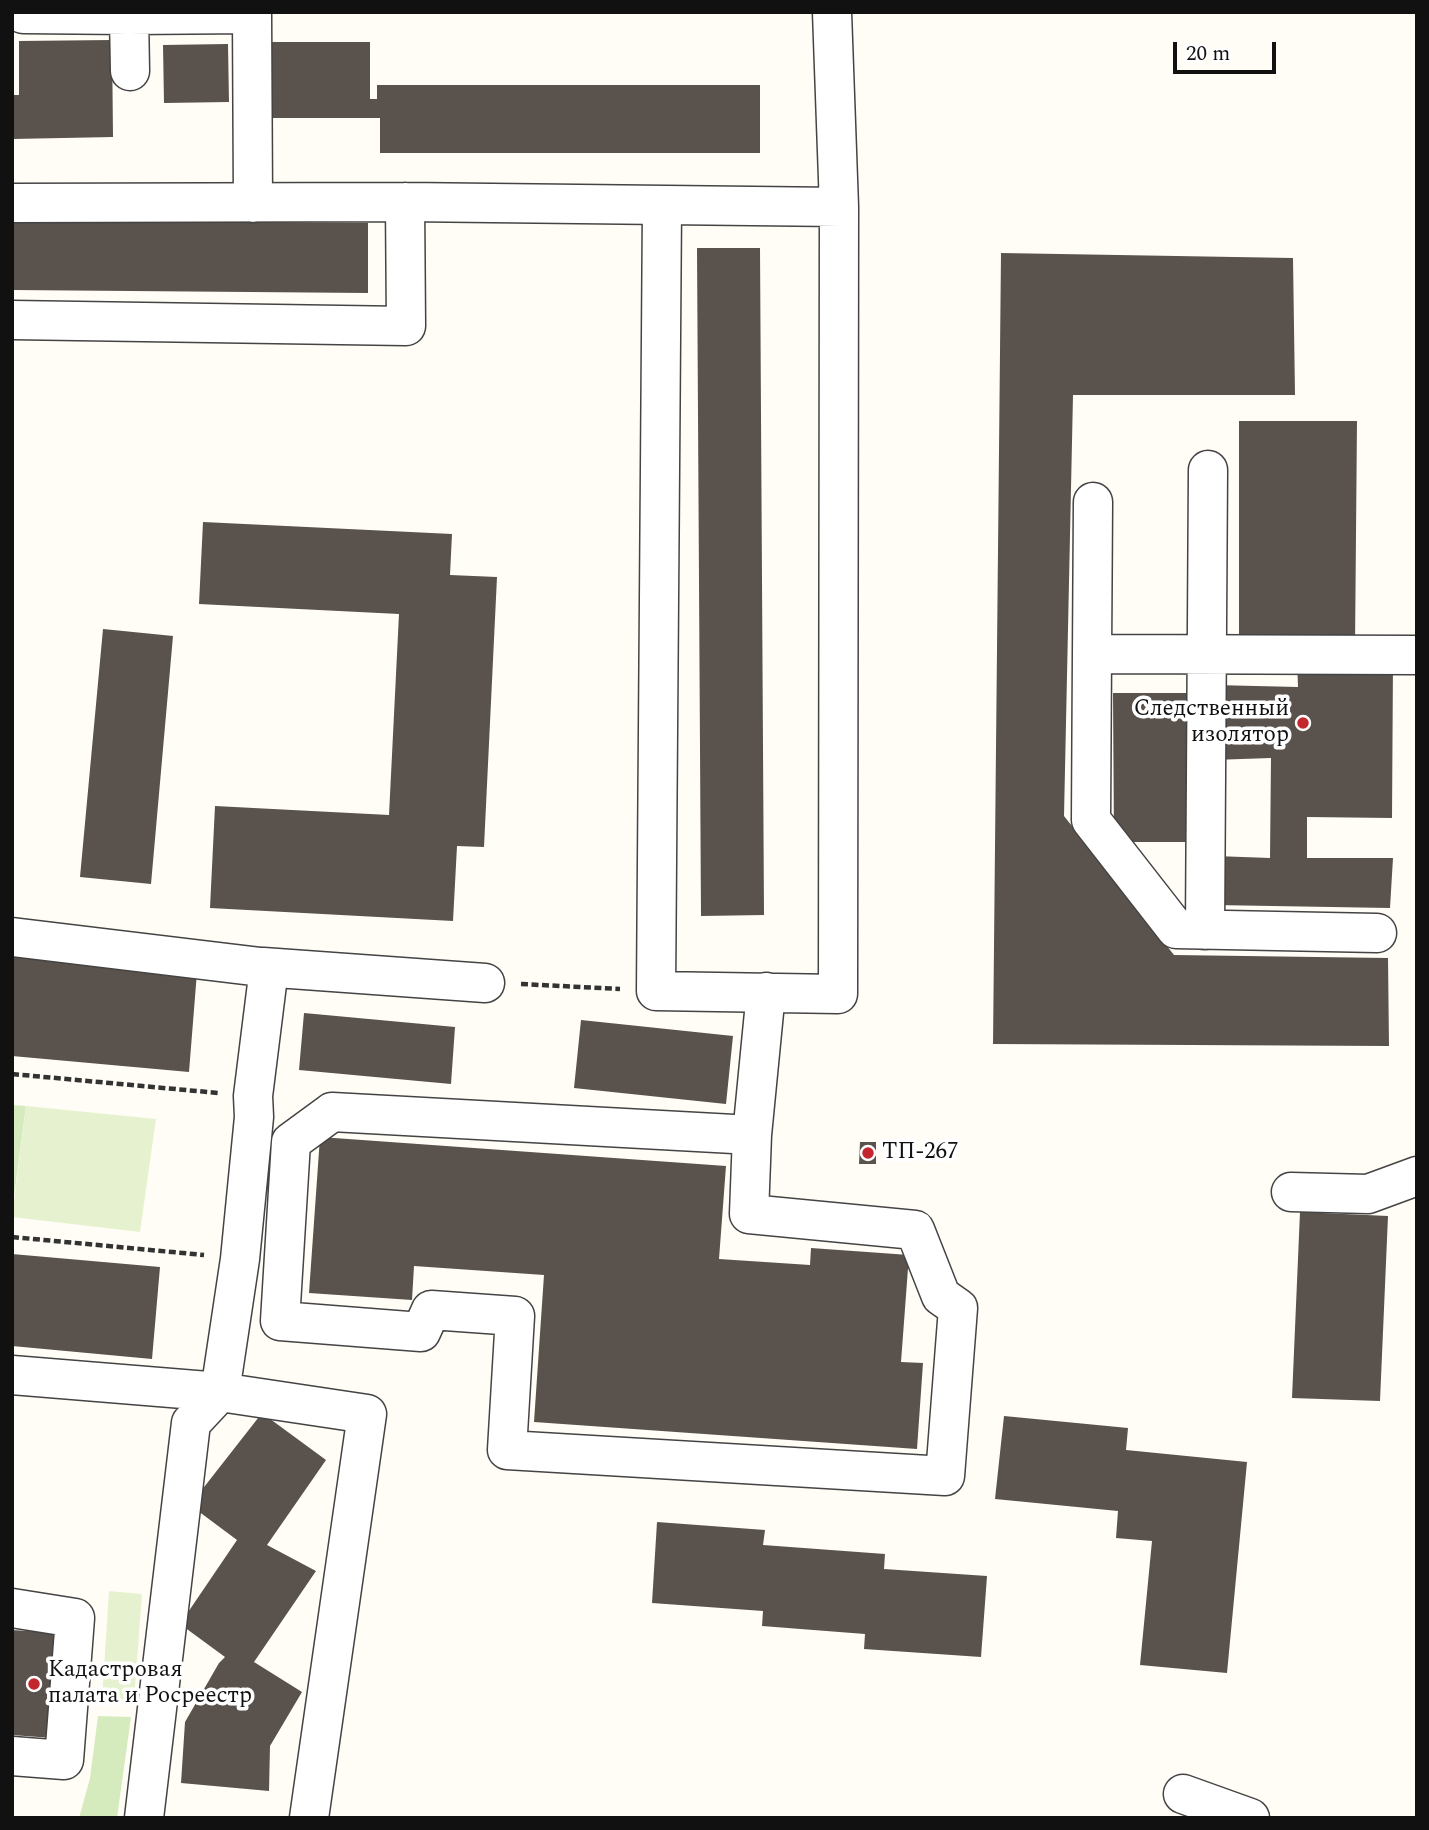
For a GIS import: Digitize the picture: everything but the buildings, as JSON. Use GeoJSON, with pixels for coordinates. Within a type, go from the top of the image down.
{"type":"FeatureCollection","features":[{"type":"Feature","properties":{"kind":"street"},"geometry":{"type":"LineString","coordinates":[[662,206],[656,991],[838,994],[839,207],[832,12]]}},
{"type":"Feature","properties":{"kind":"street"},"geometry":{"type":"LineString","coordinates":[[129,13],[130,71]]}},
{"type":"Feature","properties":{"kind":"street"},"geometry":{"type":"LineString","coordinates":[[23,14],[252,14],[253,202]]}},
{"type":"Feature","properties":{"kind":"street"},"geometry":{"type":"LineString","coordinates":[[12,203],[405,202],[839,207]]}},
{"type":"Feature","properties":{"kind":"street"},"geometry":{"type":"LineString","coordinates":[[12,320],[405,326],[405,202]]}},
{"type":"Feature","properties":{"kind":"street"},"geometry":{"type":"LineString","coordinates":[[1205,930],[1208,470]]}},
{"type":"Feature","properties":{"kind":"street"},"geometry":{"type":"LineString","coordinates":[[1093,502],[1091,820],[1176,929],[1377,933]]}},
{"type":"Feature","properties":{"kind":"street"},"geometry":{"type":"LineString","coordinates":[[1092,654],[1417,655]]}},
{"type":"Feature","properties":{"kind":"street"},"geometry":{"type":"LineString","coordinates":[[12,937],[264,967],[485,983]]}},
{"type":"Feature","properties":{"kind":"street"},"geometry":{"type":"LineString","coordinates":[[144,1818],[191,1423],[220,1392],[240,1259],[253,1096],[269,968],[264,967]]}},
{"type":"Feature","properties":{"kind":"street"},"geometry":{"type":"LineString","coordinates":[[752,1135],[332,1112],[291,1142],[280,1321],[421,1332],[431,1310],[515,1316],[507,1450],[945,1476],[958,1308],[941,1296],[915,1230],[750,1214],[752,1135],[766,992]]}},
{"type":"Feature","properties":{"kind":"street"},"geometry":{"type":"LineString","coordinates":[[1291,1192],[1368,1194],[1417,1176]]}},
{"type":"Feature","properties":{"kind":"street"},"geometry":{"type":"LineString","coordinates":[[12,1375],[220,1392],[367,1414],[309,1818]]}},
{"type":"Feature","properties":{"kind":"street"},"geometry":{"type":"LineString","coordinates":[[12,1608],[75,1618],[64,1760],[12,1756]]}},
{"type":"Feature","properties":{"kind":"street"},"geometry":{"type":"LineString","coordinates":[[1183,1794],[1250,1818]]}},
{"type":"Feature","properties":{"kind":"path"},"geometry":{"type":"LineString","coordinates":[[485,983],[656,991]]}},
{"type":"Feature","properties":{"kind":"path"},"geometry":{"type":"LineString","coordinates":[[12,1074],[253,1096]]}},
{"type":"Feature","properties":{"kind":"path"},"geometry":{"type":"LineString","coordinates":[[12,1237],[240,1259]]}},
{"type":"Feature","properties":{"kind":"green space"},"geometry":{"type":"Polygon","coordinates":[[[12,1105],[26,1106],[12,1212],[12,1105]]]}},
{"type":"Feature","properties":{"kind":"green space"},"geometry":{"type":"Polygon","coordinates":[[[26,1106],[156,1119],[140,1232],[12,1217],[26,1106]]]}},
{"type":"Feature","properties":{"kind":"green space"},"geometry":{"type":"Polygon","coordinates":[[[109,1591],[142,1594],[134,1701],[102,1699],[109,1591]]]}},
{"type":"Feature","properties":{"kind":"green space"},"geometry":{"type":"Polygon","coordinates":[[[98,1716],[131,1717],[117,1818],[79,1818],[90,1778],[98,1716]]]}},
{"type":"Feature","properties":{"kind":"place","name":"Следственный изолятор"},"geometry":{"type":"Point","coordinates":[1303,723]}},
{"type":"Feature","properties":{"kind":"place","name":"ТП-267"},"geometry":{"type":"Point","coordinates":[868,1153]}},
{"type":"Feature","properties":{"kind":"place","name":"Кадастровая палата и Росреестр"},"geometry":{"type":"Point","coordinates":[34,1684]}}]}
